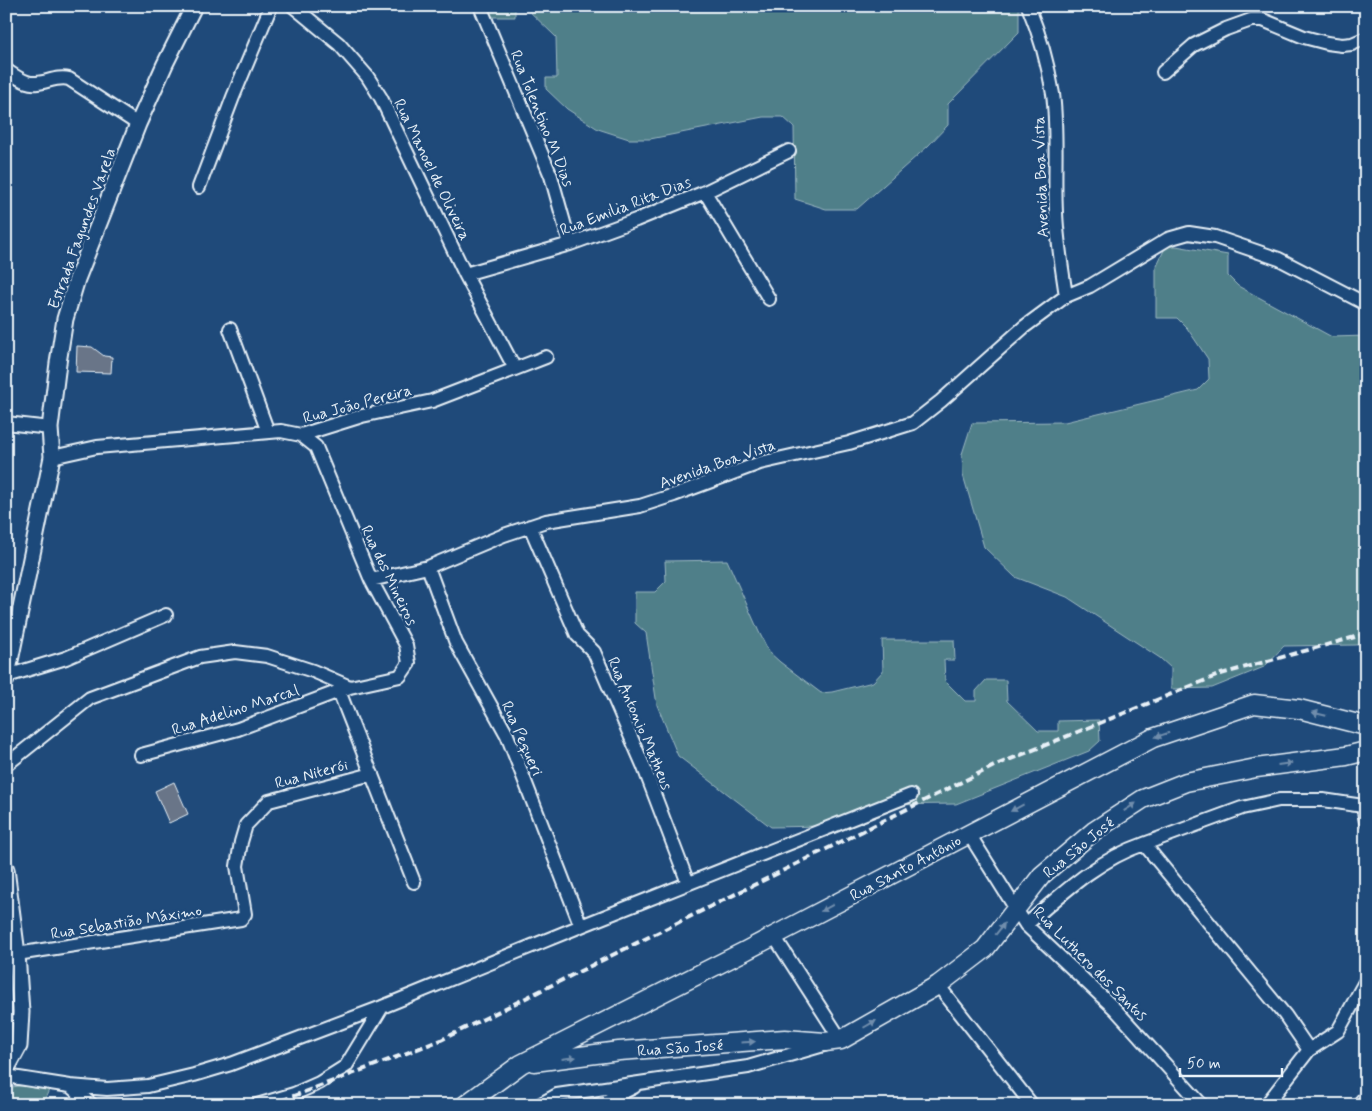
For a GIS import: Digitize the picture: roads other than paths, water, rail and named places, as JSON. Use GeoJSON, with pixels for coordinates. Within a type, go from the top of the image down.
{"type":"FeatureCollection","features":[{"type":"Feature","properties":{"kind":"main road","name":"Rua Santo Antônio"},"geometry":{"type":"LineString","coordinates":[[464,1105],[521,1064],[774,936],[1153,738],[1254,704],[1299,709],[1366,726]]}},
{"type":"Feature","properties":{"kind":"main road","name":"Rua São José"},"geometry":{"type":"LineString","coordinates":[[521,1064],[619,1051],[736,1042],[785,1039],[826,1042],[841,1040],[938,985],[985,949],[1042,875],[1094,831],[1143,799],[1186,782],[1256,768],[1346,756],[1366,751]]}},
{"type":"Feature","properties":{"kind":"street","name":"Estrada Fagundes Varela"},"geometry":{"type":"LineString","coordinates":[[6,678],[52,457],[50,428],[65,319],[78,279],[138,124],[194,6]]}},
{"type":"Feature","properties":{"kind":"street"},"geometry":{"type":"LineString","coordinates":[[199,187],[233,97],[271,6]]}},
{"type":"Feature","properties":{"kind":"street","name":"Rua Manoel de Oliveira"},"geometry":{"type":"LineString","coordinates":[[293,6],[339,44],[367,76],[381,98],[466,274],[515,369]]}},
{"type":"Feature","properties":{"kind":"street","name":"Rua Tolentino M Dias"},"geometry":{"type":"LineString","coordinates":[[480,6],[551,176],[570,244]]}},
{"type":"Feature","properties":{"kind":"street","name":"Avenida Boa Vista"},"geometry":{"type":"LineString","coordinates":[[1028,6],[1046,57],[1053,96],[1056,214],[1066,296]]}},
{"type":"Feature","properties":{"kind":"street"},"geometry":{"type":"LineString","coordinates":[[1163,72],[1194,45],[1226,29],[1251,20],[1263,20],[1304,37],[1327,43],[1352,44],[1366,38]]}},
{"type":"Feature","properties":{"kind":"street"},"geometry":{"type":"LineString","coordinates":[[6,70],[28,83],[63,77],[69,79],[138,124]]}},
{"type":"Feature","properties":{"kind":"street","name":"Rua Emilia Rita Dias"},"geometry":{"type":"LineString","coordinates":[[466,274],[570,244],[636,220],[705,192],[789,151]]}},
{"type":"Feature","properties":{"kind":"street"},"geometry":{"type":"LineString","coordinates":[[705,192],[769,299]]}},
{"type":"Feature","properties":{"kind":"street","name":"Avenida Boa Vista"},"geometry":{"type":"LineString","coordinates":[[371,580],[428,567],[504,535],[546,521],[640,506],[760,463],[849,443],[913,423],[941,401],[1024,327],[1066,296],[1090,286],[1168,239],[1189,233],[1215,238],[1278,259],[1366,304]]}},
{"type":"Feature","properties":{"kind":"street"},"geometry":{"type":"LineString","coordinates":[[230,329],[268,432]]}},
{"type":"Feature","properties":{"kind":"street","name":"Rua João Pereira"},"geometry":{"type":"LineString","coordinates":[[52,457],[97,447],[281,431],[301,435],[362,416],[432,401],[546,357]]}},
{"type":"Feature","properties":{"kind":"street"},"geometry":{"type":"LineString","coordinates":[[6,423],[50,428]]}},
{"type":"Feature","properties":{"kind":"street","name":"Rua dos Mineiros"},"geometry":{"type":"LineString","coordinates":[[301,435],[316,447],[371,580],[406,645],[409,663],[400,676],[344,689]]}},
{"type":"Feature","properties":{"kind":"street","name":"Rua Antonio Matheus"},"geometry":{"type":"LineString","coordinates":[[530,526],[577,635],[594,652],[598,661],[643,765],[688,883]]}},
{"type":"Feature","properties":{"kind":"street","name":"Rua Pequeri"},"geometry":{"type":"LineString","coordinates":[[428,567],[456,643],[507,735],[581,926]]}},
{"type":"Feature","properties":{"kind":"street"},"geometry":{"type":"LineString","coordinates":[[6,678],[66,658],[166,615]]}},
{"type":"Feature","properties":{"kind":"street"},"geometry":{"type":"LineString","coordinates":[[6,765],[90,698],[200,657],[235,652],[267,656],[313,671],[344,689]]}},
{"type":"Feature","properties":{"kind":"street","name":"Rua Adelino Marcal"},"geometry":{"type":"LineString","coordinates":[[140,755],[238,729],[344,689]]}},
{"type":"Feature","properties":{"kind":"street","name":"Rua Niterói"},"geometry":{"type":"LineString","coordinates":[[344,689],[372,774],[414,882]]}},
{"type":"Feature","properties":{"kind":"street","name":"Rua Niterói"},"geometry":{"type":"LineString","coordinates":[[241,919],[245,914],[237,866],[246,825],[269,801],[372,774]]}},
{"type":"Feature","properties":{"kind":"street"},"geometry":{"type":"LineString","coordinates":[[6,1076],[70,1086],[107,1089],[148,1086],[231,1064],[382,1007],[688,883],[911,796]]}},
{"type":"Feature","properties":{"kind":"street","name":"Rua São José"},"geometry":{"type":"LineString","coordinates":[[1026,925],[1080,879],[1124,851],[1242,808],[1278,800],[1323,800],[1364,805]]}},
{"type":"Feature","properties":{"kind":"street"},"geometry":{"type":"LineString","coordinates":[[1364,805],[1366,822]]}},
{"type":"Feature","properties":{"kind":"street","name":"Rua Luthero dos Santos"},"geometry":{"type":"LineString","coordinates":[[969,834],[1026,925],[1115,1008],[1202,1105]]}},
{"type":"Feature","properties":{"kind":"street"},"geometry":{"type":"LineString","coordinates":[[1144,844],[1285,1015],[1309,1050]]}},
{"type":"Feature","properties":{"kind":"street"},"geometry":{"type":"LineString","coordinates":[[6,869],[21,1012],[19,1046],[6,1070]]}},
{"type":"Feature","properties":{"kind":"street","name":"Rua Sebastião Máximo"},"geometry":{"type":"LineString","coordinates":[[16,954],[241,919]]}},
{"type":"Feature","properties":{"kind":"street"},"geometry":{"type":"LineString","coordinates":[[774,936],[841,1040]]}},
{"type":"Feature","properties":{"kind":"street"},"geometry":{"type":"LineString","coordinates":[[1266,1105],[1309,1050],[1338,1031],[1366,980]]}},
{"type":"Feature","properties":{"kind":"street"},"geometry":{"type":"LineString","coordinates":[[938,985],[1032,1105]]}},
{"type":"Feature","properties":{"kind":"street"},"geometry":{"type":"LineString","coordinates":[[257,1105],[294,1094],[319,1083],[346,1066],[382,1007]]}},
{"type":"Feature","properties":{"kind":"street","name":"Rua São José"},"geometry":{"type":"LineString","coordinates":[[539,1105],[557,1095],[748,1067],[841,1040]]}},
{"type":"Feature","properties":{"kind":"street"},"geometry":{"type":"LineString","coordinates":[[598,1105],[646,1082]]}},
{"type":"Feature","properties":{"kind":"street"},"geometry":{"type":"LineString","coordinates":[[70,1086],[92,1105]]}},
{"type":"Feature","properties":{"kind":"street"},"geometry":{"type":"LineString","coordinates":[[1358,1105],[1366,1096]]}},
{"type":"Feature","properties":{"kind":"railway"},"geometry":{"type":"LineString","coordinates":[[270,1105],[441,1040],[996,765],[1221,674],[1366,634]]}},
{"type":"Feature","properties":{"kind":"railway"},"geometry":{"type":"LineString","coordinates":[[6,1102],[22,1105]]}}]}
